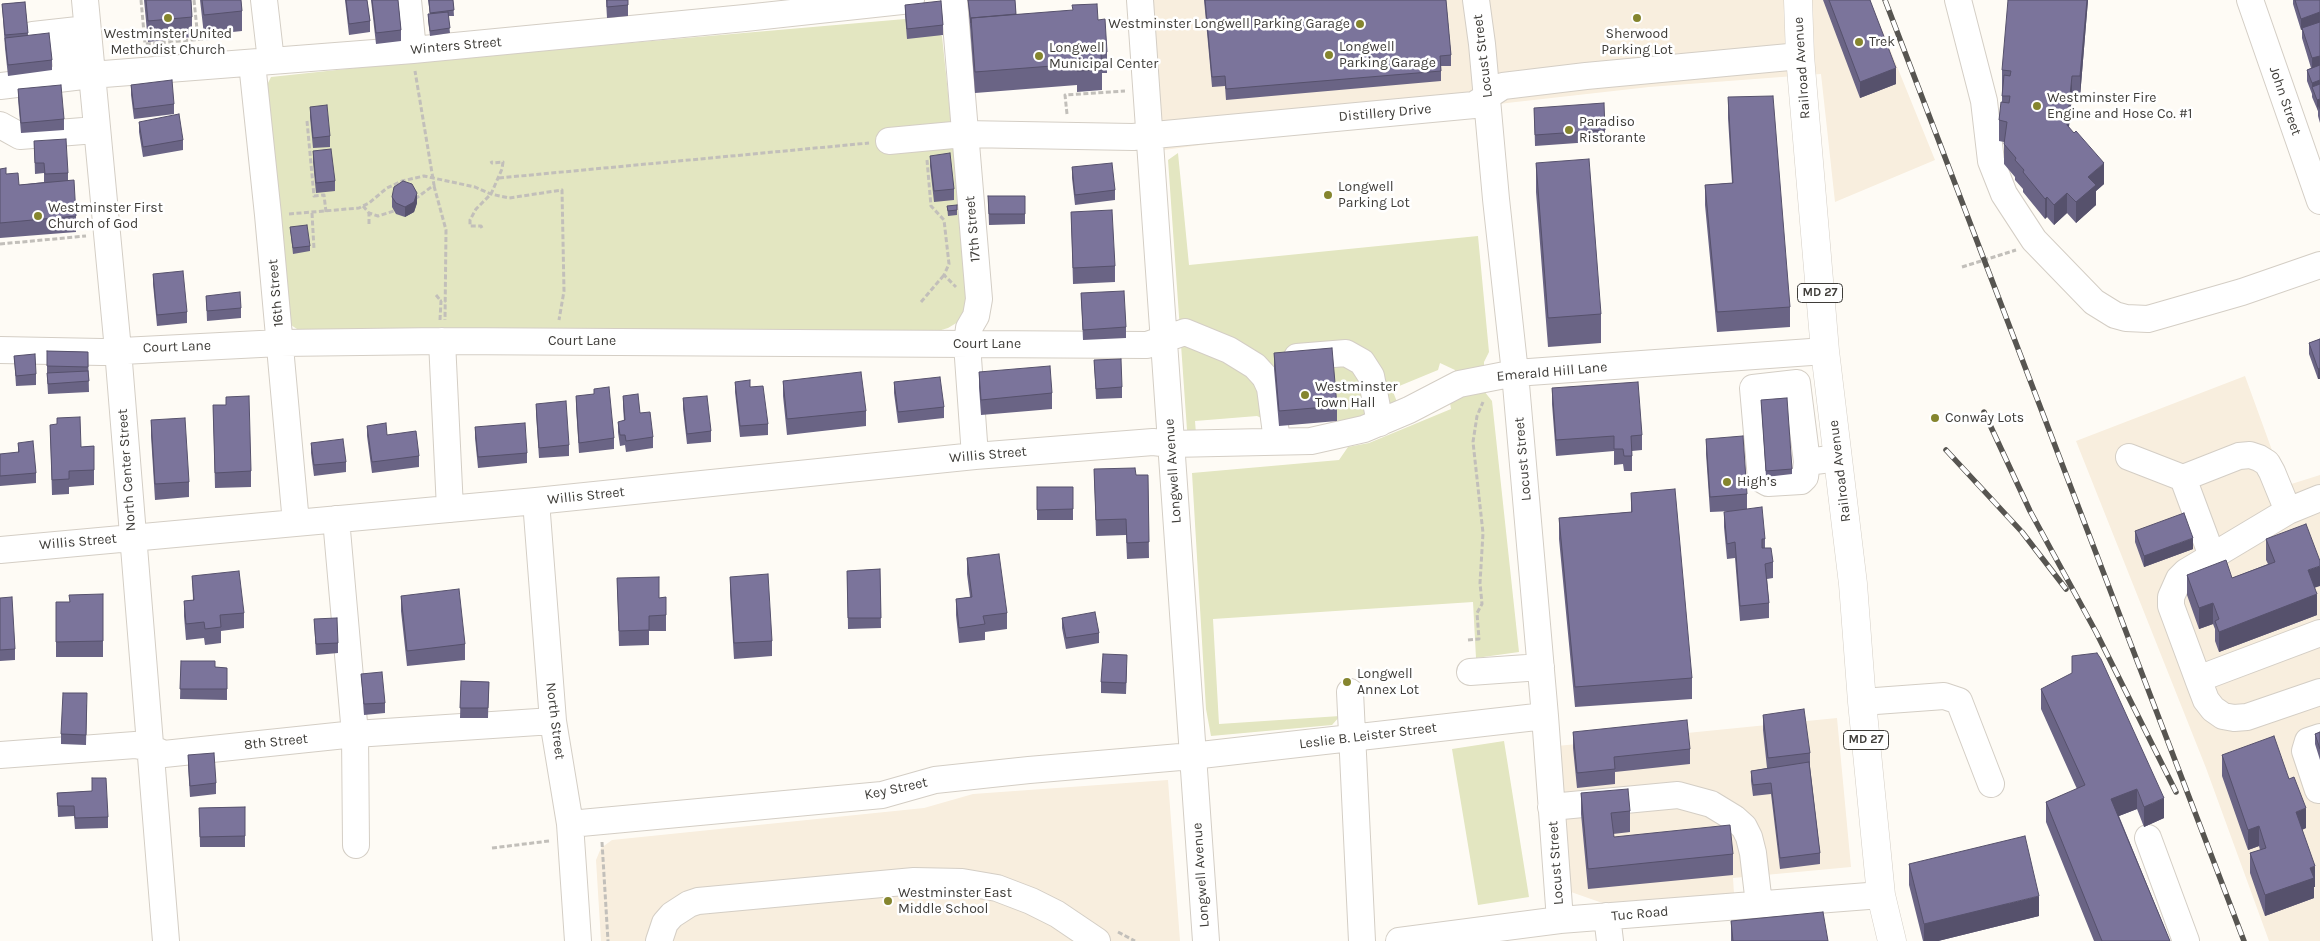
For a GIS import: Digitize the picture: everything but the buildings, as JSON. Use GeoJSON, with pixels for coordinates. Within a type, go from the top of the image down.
{"type":"FeatureCollection","features":[{"type":"Feature","properties":{"kind":"highway","name":"Railroad Avenue"},"geometry":{"type":"LineString","coordinates":[[1798,0],[1800,56],[1825,350],[1853,584],[1862,702],[1881,894],[1892,941]]}},
{"type":"Feature","properties":{"kind":"street","name":"North Center Street"},"geometry":{"type":"LineString","coordinates":[[85,0],[75,31],[79,76],[96,130],[118,350],[166,941]]}},
{"type":"Feature","properties":{"kind":"street","name":"16th Street"},"geometry":{"type":"LineString","coordinates":[[264,0],[261,62],[280,343],[296,523]]}},
{"type":"Feature","properties":{"kind":"street"},"geometry":{"type":"LineString","coordinates":[[408,0],[414,59]]}},
{"type":"Feature","properties":{"kind":"street","name":"Winters Street"},"geometry":{"type":"LineString","coordinates":[[0,86],[79,76],[261,62],[414,59],[744,9],[910,0]]}},
{"type":"Feature","properties":{"kind":"street","name":"17th Street"},"geometry":{"type":"LineString","coordinates":[[954,0],[979,299],[976,316],[968,328],[967,344],[975,456]]}},
{"type":"Feature","properties":{"kind":"street","name":"Longwell Avenue"},"geometry":{"type":"LineString","coordinates":[[1140,0],[1206,941]]}},
{"type":"Feature","properties":{"kind":"street","name":"Locust Street"},"geometry":{"type":"LineString","coordinates":[[1476,0],[1515,373],[1541,667],[1560,920]]}},
{"type":"Feature","properties":{"kind":"street"},"geometry":{"type":"LineString","coordinates":[[1958,0],[1984,101],[1990,160],[2004,194],[2034,240],[2094,302],[2115,315],[2138,320],[2166,316],[2320,265]]}},
{"type":"Feature","properties":{"kind":"street","name":"John Street"},"geometry":{"type":"LineString","coordinates":[[2250,0],[2320,201]]}},
{"type":"Feature","properties":{"kind":"street"},"geometry":{"type":"LineString","coordinates":[[33,35],[75,31]]}},
{"type":"Feature","properties":{"kind":"street","name":"Distillery Drive"},"geometry":{"type":"LineString","coordinates":[[889,141],[964,134],[1125,137],[1474,106],[1503,86],[1586,76],[1800,56]]}},
{"type":"Feature","properties":{"kind":"street"},"geometry":{"type":"LineString","coordinates":[[0,125],[20,136],[96,130]]}},
{"type":"Feature","properties":{"kind":"street"},"geometry":{"type":"LineString","coordinates":[[442,331],[450,509]]}},
{"type":"Feature","properties":{"kind":"street","name":"Court Lane"},"geometry":{"type":"LineString","coordinates":[[0,350],[118,350],[280,343],[442,331],[967,344],[1147,344],[1186,332],[1229,350],[1255,366]]}},
{"type":"Feature","properties":{"kind":"street","name":"Emerald Hill Lane"},"geometry":{"type":"LineString","coordinates":[[1171,444],[1311,441],[1364,429],[1459,384],[1515,373],[1825,350]]}},
{"type":"Feature","properties":{"kind":"street"},"geometry":{"type":"LineString","coordinates":[[1277,441],[1270,388],[1265,377],[1255,366],[1277,359],[1346,353],[1362,362],[1372,376],[1380,422]]}},
{"type":"Feature","properties":{"kind":"street"},"geometry":{"type":"LineString","coordinates":[[1767,355],[1771,386]]}},
{"type":"Feature","properties":{"kind":"street"},"geometry":{"type":"LineString","coordinates":[[1797,383],[1795,424],[1805,477],[1801,481],[1768,483],[1761,478],[1759,427],[1753,388],[1771,386],[1797,383]]}},
{"type":"Feature","properties":{"kind":"street","name":"Willis Street"},"geometry":{"type":"LineString","coordinates":[[0,550],[536,501],[975,456],[1153,442],[1171,444]]}},
{"type":"Feature","properties":{"kind":"street"},"geometry":{"type":"LineString","coordinates":[[1801,454],[1838,458]]}},
{"type":"Feature","properties":{"kind":"street"},"geometry":{"type":"LineString","coordinates":[[2129,457],[2183,478],[2239,456],[2250,455],[2259,458],[2266,463],[2272,472],[2288,511]]}},
{"type":"Feature","properties":{"kind":"street"},"geometry":{"type":"LineString","coordinates":[[2183,478],[2212,556]]}},
{"type":"Feature","properties":{"kind":"street"},"geometry":{"type":"LineString","coordinates":[[2320,498],[2288,511],[2212,556],[2179,579],[2171,597],[2171,606],[2206,700],[2222,716],[2234,718],[2247,717],[2320,692]]}},
{"type":"Feature","properties":{"kind":"street","name":"North Street"},"geometry":{"type":"LineString","coordinates":[[536,501],[553,721],[570,824],[578,941]]}},
{"type":"Feature","properties":{"kind":"street"},"geometry":{"type":"LineString","coordinates":[[336,519],[355,734],[356,845]]}},
{"type":"Feature","properties":{"kind":"street"},"geometry":{"type":"LineString","coordinates":[[2198,679],[2320,633]]}},
{"type":"Feature","properties":{"kind":"street"},"geometry":{"type":"LineString","coordinates":[[1470,672],[1541,667]]}},
{"type":"Feature","properties":{"kind":"street"},"geometry":{"type":"LineString","coordinates":[[1350,692],[1362,941]]}},
{"type":"Feature","properties":{"kind":"street"},"geometry":{"type":"LineString","coordinates":[[1862,702],[1944,696],[1959,701],[1991,784]]}},
{"type":"Feature","properties":{"kind":"street","name":"Leslie B. Leister Street"},"geometry":{"type":"LineString","coordinates":[[1192,756],[1545,716]]}},
{"type":"Feature","properties":{"kind":"street","name":"8th Street"},"geometry":{"type":"LineString","coordinates":[[0,755],[135,746],[151,748],[164,754],[355,734],[553,721]]}},
{"type":"Feature","properties":{"kind":"street"},"geometry":{"type":"LineString","coordinates":[[2319,790],[2305,751],[2308,742],[2320,737]]}},
{"type":"Feature","properties":{"kind":"street","name":"Key Street"},"geometry":{"type":"LineString","coordinates":[[570,824],[882,795],[936,780],[1192,756]]}},
{"type":"Feature","properties":{"kind":"street"},"geometry":{"type":"LineString","coordinates":[[1552,806],[1678,795],[1710,804],[1734,818],[1744,827],[1749,837],[1753,853],[1759,904]]}},
{"type":"Feature","properties":{"kind":"street"},"geometry":{"type":"LineString","coordinates":[[2148,838],[2186,941]]}},
{"type":"Feature","properties":{"kind":"street"},"geometry":{"type":"LineString","coordinates":[[659,941],[663,928],[672,915],[689,904],[914,881],[962,882],[996,888],[1031,901],[1057,914],[1097,941]]}},
{"type":"Feature","properties":{"kind":"street","name":"Tuc Road"},"geometry":{"type":"LineString","coordinates":[[1400,941],[1560,920],[1609,929],[1759,904],[1881,894]]}},
{"type":"Feature","properties":{"kind":"path"},"geometry":{"type":"LineString","coordinates":[[141,0],[145,44],[227,37]]}},
{"type":"Feature","properties":{"kind":"path"},"geometry":{"type":"LineString","coordinates":[[194,0],[198,39]]}},
{"type":"Feature","properties":{"kind":"path"},"geometry":{"type":"LineString","coordinates":[[414,59],[432,177],[446,230],[446,301],[442,331]]}},
{"type":"Feature","properties":{"kind":"path"},"geometry":{"type":"LineString","coordinates":[[1067,119],[1065,95],[1131,90]]}},
{"type":"Feature","properties":{"kind":"path"},"geometry":{"type":"LineString","coordinates":[[307,121],[314,196],[324,195],[326,212]]}},
{"type":"Feature","properties":{"kind":"path"},"geometry":{"type":"LineString","coordinates":[[921,302],[944,275],[949,264],[944,220],[932,206],[925,138]]}},
{"type":"Feature","properties":{"kind":"path"},"geometry":{"type":"LineString","coordinates":[[499,178],[889,141]]}},
{"type":"Feature","properties":{"kind":"path"},"geometry":{"type":"LineString","coordinates":[[482,228],[482,226],[470,226],[470,220],[476,209],[491,194],[499,178],[503,162],[492,163],[492,161]]}},
{"type":"Feature","properties":{"kind":"path"},"geometry":{"type":"LineString","coordinates":[[927,164],[936,163]]}},
{"type":"Feature","properties":{"kind":"path"},"geometry":{"type":"LineString","coordinates":[[286,214],[354,210],[363,206],[387,188],[402,181],[432,177],[475,187],[491,194],[517,198],[562,190],[564,292],[558,326]]}},
{"type":"Feature","properties":{"kind":"path"},"geometry":{"type":"LineString","coordinates":[[415,199],[434,185]]}},
{"type":"Feature","properties":{"kind":"path"},"geometry":{"type":"LineString","coordinates":[[363,206],[369,213],[381,216],[394,211]]}},
{"type":"Feature","properties":{"kind":"path"},"geometry":{"type":"LineString","coordinates":[[312,213],[314,249]]}},
{"type":"Feature","properties":{"kind":"path"},"geometry":{"type":"LineString","coordinates":[[369,213],[369,224]]}},
{"type":"Feature","properties":{"kind":"path"},"geometry":{"type":"LineString","coordinates":[[0,244],[92,236]]}},
{"type":"Feature","properties":{"kind":"path"},"geometry":{"type":"LineString","coordinates":[[1962,267],[2015,251],[2034,240]]}},
{"type":"Feature","properties":{"kind":"path"},"geometry":{"type":"LineString","coordinates":[[944,275],[964,296],[969,299],[979,299]]}},
{"type":"Feature","properties":{"kind":"path"},"geometry":{"type":"LineString","coordinates":[[436,295],[441,300],[446,301]]}},
{"type":"Feature","properties":{"kind":"path"},"geometry":{"type":"LineString","coordinates":[[441,300],[442,331]]}},
{"type":"Feature","properties":{"kind":"path"},"geometry":{"type":"LineString","coordinates":[[1468,640],[1479,639],[1477,613],[1482,604],[1480,583],[1483,533],[1472,442],[1477,416],[1488,396]]}},
{"type":"Feature","properties":{"kind":"path"},"geometry":{"type":"LineString","coordinates":[[602,838],[608,941]]}},
{"type":"Feature","properties":{"kind":"path"},"geometry":{"type":"LineString","coordinates":[[492,848],[550,841]]}},
{"type":"Feature","properties":{"kind":"shaded area"},"geometry":{"type":"Polygon","coordinates":[[[1148,0],[1870,0],[1935,160],[1835,202],[1821,74],[1649,87],[1507,103],[1164,150],[1148,0]]]}},
{"type":"Feature","properties":{"kind":"shaded area"},"geometry":{"type":"Polygon","coordinates":[[[2245,376],[2285,486],[2320,475],[2320,941],[2269,941],[2206,768],[2076,441],[2245,376]]]}},
{"type":"Feature","properties":{"kind":"shaded area"},"geometry":{"type":"Polygon","coordinates":[[[1837,718],[1851,867],[1733,878],[1734,894],[1611,906],[1571,892],[1557,746],[1837,718]]]}},
{"type":"Feature","properties":{"kind":"shaded area","name":"Westminster East Middle School"},"geometry":{"type":"Polygon","coordinates":[[[1168,780],[1180,941],[601,941],[596,860],[601,848],[612,840],[924,808],[973,794],[1168,780]]]}},
{"type":"Feature","properties":{"kind":"green space"},"geometry":{"type":"Polygon","coordinates":[[[905,19],[942,36],[970,302],[958,322],[948,328],[938,331],[303,333],[288,323],[267,85],[271,77],[421,61],[905,19]]]}},
{"type":"Feature","properties":{"kind":"green space"},"geometry":{"type":"Polygon","coordinates":[[[1178,153],[1189,265],[1478,236],[1489,352],[1484,362],[1484,391],[1492,401],[1519,652],[1476,658],[1473,602],[1213,619],[1219,724],[1340,716],[1332,725],[1211,736],[1206,709],[1192,473],[1339,460],[1348,447],[1369,443],[1451,409],[1450,403],[1455,370],[1440,363],[1438,370],[1392,389],[1397,402],[1357,419],[1337,421],[1332,364],[1279,426],[1257,416],[1195,421],[1196,434],[1192,435],[1187,430],[1168,160],[1178,153]]]}},
{"type":"Feature","properties":{"kind":"green space"},"geometry":{"type":"Polygon","coordinates":[[[1504,741],[1529,897],[1478,905],[1452,749],[1504,741]]]}},
{"type":"Feature","properties":{"kind":"railway"},"geometry":{"type":"LineString","coordinates":[[1885,0],[2244,941]]}},
{"type":"Feature","properties":{"kind":"railway"},"geometry":{"type":"LineString","coordinates":[[1984,412],[2030,511],[2096,632],[2176,792]]}},
{"type":"Feature","properties":{"kind":"railway"},"geometry":{"type":"LineString","coordinates":[[1946,450],[2022,532],[2066,589]]}},
{"type":"Feature","properties":{"kind":"place","name":"Westminster United Methodist Church"},"geometry":{"type":"Point","coordinates":[168,18]}},
{"type":"Feature","properties":{"kind":"place","name":"Sherwood Parking Lot"},"geometry":{"type":"Point","coordinates":[1637,18]}},
{"type":"Feature","properties":{"kind":"place","name":"Westminster Longwell Parking Garage"},"geometry":{"type":"Point","coordinates":[1360,24]}},
{"type":"Feature","properties":{"kind":"place","name":"Trek"},"geometry":{"type":"Point","coordinates":[1859,42]}},
{"type":"Feature","properties":{"kind":"place","name":"Longwell Parking Garage"},"geometry":{"type":"Point","coordinates":[1329,55]}},
{"type":"Feature","properties":{"kind":"place","name":"Longwell Municipal Center"},"geometry":{"type":"Point","coordinates":[1039,56]}},
{"type":"Feature","properties":{"kind":"place","name":"Westminster Fire Engine and Hose Co. #1"},"geometry":{"type":"Point","coordinates":[2037,106]}},
{"type":"Feature","properties":{"kind":"place","name":"Paradiso Ristorante"},"geometry":{"type":"Point","coordinates":[1569,130]}},
{"type":"Feature","properties":{"kind":"place","name":"Longwell Parking Lot"},"geometry":{"type":"Point","coordinates":[1328,195]}},
{"type":"Feature","properties":{"kind":"place","name":"Westminster First Church of God"},"geometry":{"type":"Point","coordinates":[38,216]}},
{"type":"Feature","properties":{"kind":"place","name":"Westminster Town Hall"},"geometry":{"type":"Point","coordinates":[1305,395]}},
{"type":"Feature","properties":{"kind":"place","name":"Conway Lots"},"geometry":{"type":"Point","coordinates":[1935,418]}},
{"type":"Feature","properties":{"kind":"place","name":"High’s"},"geometry":{"type":"Point","coordinates":[1727,482]}},
{"type":"Feature","properties":{"kind":"place","name":"Longwell Annex Lot"},"geometry":{"type":"Point","coordinates":[1347,682]}},
{"type":"Feature","properties":{"kind":"place","name":"Westminster East Middle School"},"geometry":{"type":"Point","coordinates":[888,901]}}]}
